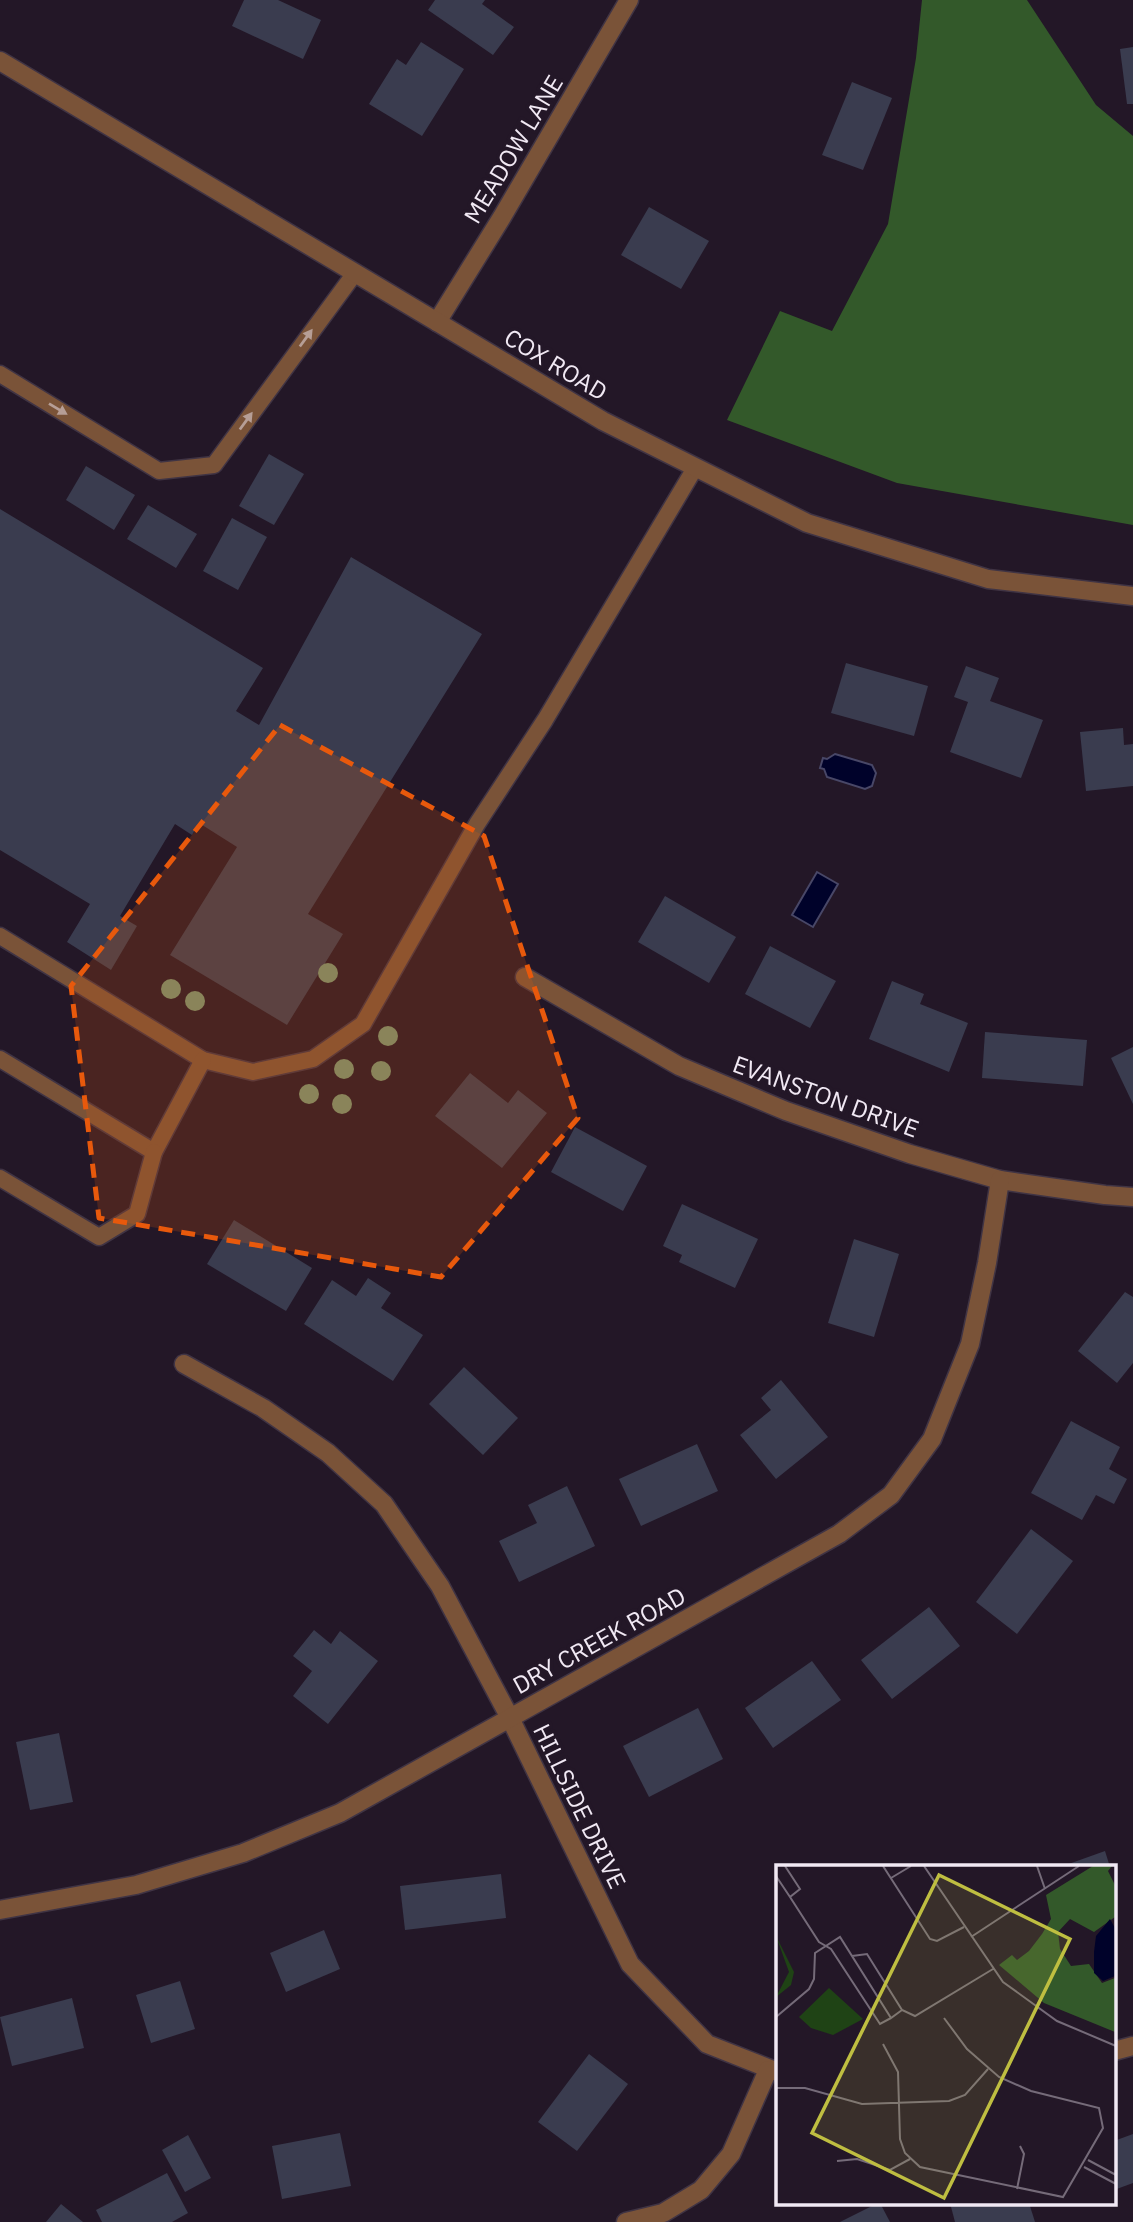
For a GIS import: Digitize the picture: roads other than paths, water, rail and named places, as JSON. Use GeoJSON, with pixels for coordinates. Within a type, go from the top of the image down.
{"type":"FeatureCollection","features":[{"type":"Feature","properties":{"kind":"street","name":"MEADOW LANE"},"geometry":{"type":"LineString","coordinates":[[437,322],[629,0]]}},
{"type":"Feature","properties":{"kind":"street","name":"COX ROAD"},"geometry":{"type":"LineString","coordinates":[[0,61],[603,421],[807,523],[988,579],[1133,596]]}},
{"type":"Feature","properties":{"kind":"street","name":"EVANSTON DRIVE"},"geometry":{"type":"LineString","coordinates":[[525,977],[679,1066],[786,1111],[910,1154],[1000,1180],[1133,1197]]}},
{"type":"Feature","properties":{"kind":"street","name":"DRY CREEK ROAD"},"geometry":{"type":"LineString","coordinates":[[0,1910],[136,1885],[243,1853],[340,1812],[839,1534],[891,1495],[932,1439],[970,1344],[987,1263],[1000,1180]]}},
{"type":"Feature","properties":{"kind":"street","name":"HILLSIDE DRIVE"},"geometry":{"type":"LineString","coordinates":[[184,1364],[263,1408],[328,1453],[384,1504],[440,1586],[510,1718],[630,1964],[707,2044],[773,2071]]}},
{"type":"Feature","properties":{"kind":"street"},"geometry":{"type":"LineString","coordinates":[[626,2222],[663,2213],[701,2190],[731,2154],[773,2071]]}},
{"type":"Feature","properties":{"kind":"lane"},"geometry":{"type":"LineString","coordinates":[[0,374],[159,471],[214,465],[355,273]]}},
{"type":"Feature","properties":{"kind":"lane"},"geometry":{"type":"LineString","coordinates":[[0,936],[203,1060],[253,1072],[313,1059],[363,1024],[477,824],[545,720],[695,468]]}},
{"type":"Feature","properties":{"kind":"lane"},"geometry":{"type":"LineString","coordinates":[[0,1059],[154,1152]]}},
{"type":"Feature","properties":{"kind":"lane"},"geometry":{"type":"LineString","coordinates":[[0,1178],[99,1237],[137,1214],[154,1152],[203,1060]]}},
{"type":"Feature","properties":{"kind":"water"},"geometry":{"type":"Polygon","coordinates":[[[835,754],[872,765],[876,773],[872,786],[865,789],[827,777],[824,769],[820,768],[823,758],[827,759],[835,754]]]}},
{"type":"Feature","properties":{"kind":"water"},"geometry":{"type":"Polygon","coordinates":[[[817,872],[838,884],[813,927],[792,915],[817,872]]]}}]}
